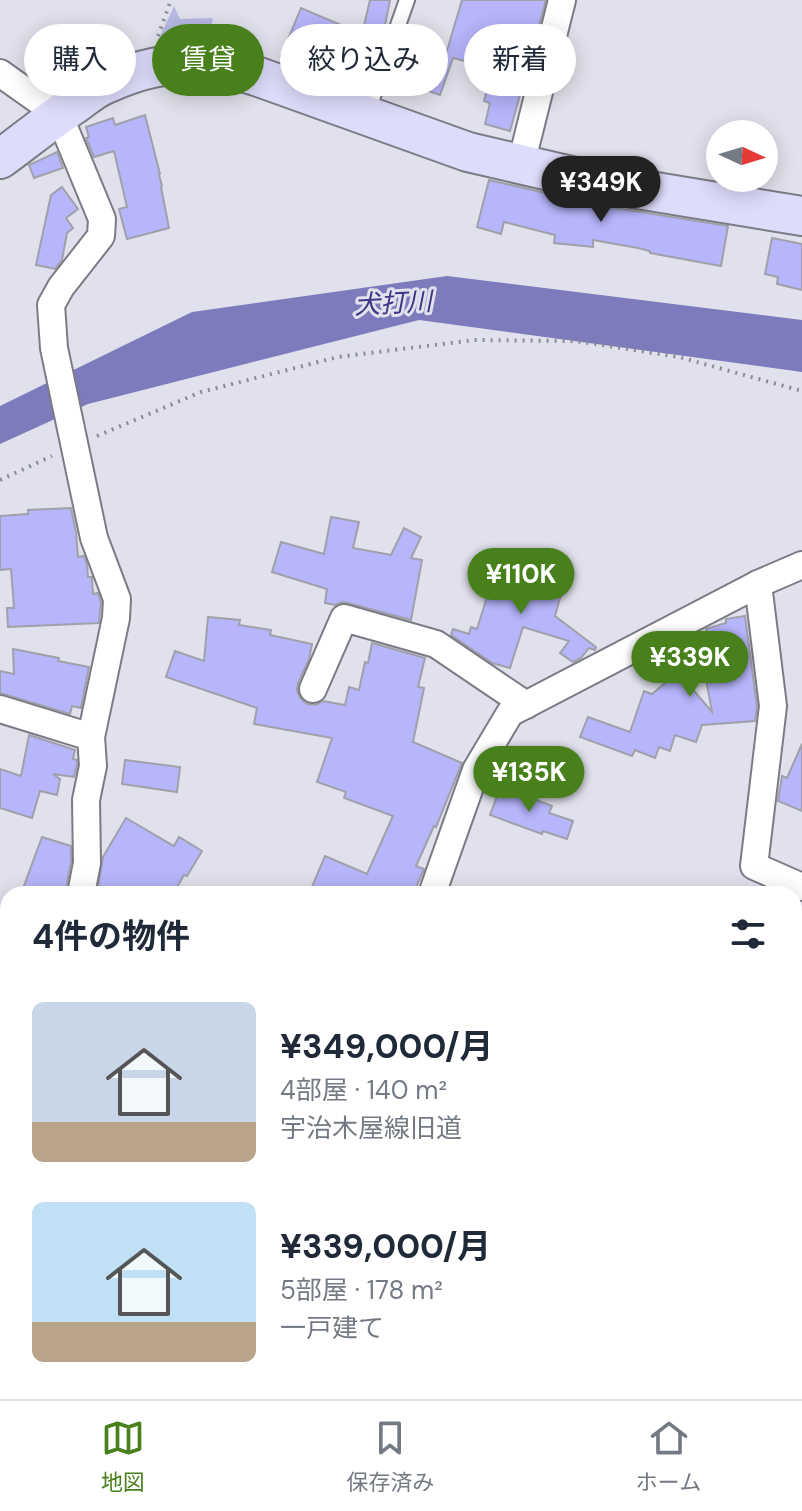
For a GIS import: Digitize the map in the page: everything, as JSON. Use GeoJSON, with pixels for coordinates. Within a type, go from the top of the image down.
{"type":"FeatureCollection","features":[{"type":"Feature","properties":{"kind":"street"},"geometry":{"type":"LineString","coordinates":[[521,164],[562,0]]}},
{"type":"Feature","properties":{"kind":"street"},"geometry":{"type":"LineString","coordinates":[[0,159],[103,84],[169,64],[212,64],[234,68],[468,152],[601,183],[802,216]]}},
{"type":"Feature","properties":{"kind":"street"},"geometry":{"type":"LineString","coordinates":[[0,73],[59,115],[102,219],[101,236],[61,287],[51,305],[54,348],[94,538],[117,599],[116,618],[91,737],[93,766],[86,800],[87,863],[83,886]]}},
{"type":"Feature","properties":{"kind":"street"},"geometry":{"type":"LineString","coordinates":[[435,886],[476,770],[510,713],[758,584],[802,565]]}},
{"type":"Feature","properties":{"kind":"street"},"geometry":{"type":"LineString","coordinates":[[758,584],[773,706],[754,866],[800,886]]}},
{"type":"Feature","properties":{"kind":"street"},"geometry":{"type":"LineString","coordinates":[[313,689],[344,618],[436,644],[526,705]]}},
{"type":"Feature","properties":{"kind":"street"},"geometry":{"type":"LineString","coordinates":[[0,709],[91,737]]}},
{"type":"Feature","properties":{"kind":"lane"},"geometry":{"type":"LineString","coordinates":[[366,116],[407,0]]}},
{"type":"Feature","properties":{"kind":"path"},"geometry":{"type":"LineString","coordinates":[[0,480],[74,441],[201,392],[338,357],[474,340],[576,341],[679,357],[802,391]]}},
{"type":"Feature","properties":{"kind":"shaded area"},"geometry":{"type":"Polygon","coordinates":[[[174,6],[180,19],[213,18],[212,24],[166,24],[174,6]]]}},
{"type":"Feature","properties":{"kind":"water","name":"犬打川"},"geometry":{"type":"Polygon","coordinates":[[[447,276],[802,320],[802,372],[419,320],[88,404],[0,444],[0,406],[192,312],[447,276]]]}},
{"type":"Feature","properties":{"kind":"building"},"geometry":{"type":"Polygon","coordinates":[[[370,0],[390,0],[385,24],[364,24],[370,0]]]}},
{"type":"Feature","properties":{"kind":"building"},"geometry":{"type":"Polygon","coordinates":[[[462,0],[546,0],[539,24],[464,24],[464,61],[453,58],[448,72],[448,47],[462,0]]]}},
{"type":"Feature","properties":{"kind":"building"},"geometry":{"type":"Polygon","coordinates":[[[301,8],[339,24],[294,24],[301,8]]]}},
{"type":"Feature","properties":{"kind":"building"},"geometry":{"type":"Polygon","coordinates":[[[485,96],[520,96],[510,131],[485,124],[490,103],[484,101],[485,96]]]}},
{"type":"Feature","properties":{"kind":"building"},"geometry":{"type":"Polygon","coordinates":[[[145,115],[160,174],[169,228],[127,239],[119,209],[127,207],[114,151],[94,157],[86,138],[89,137],[86,127],[113,118],[115,125],[145,115]]]}},
{"type":"Feature","properties":{"kind":"building"},"geometry":{"type":"Polygon","coordinates":[[[57,152],[63,168],[34,178],[29,165],[57,152]]]}},
{"type":"Feature","properties":{"kind":"building"},"geometry":{"type":"Polygon","coordinates":[[[489,180],[597,205],[728,226],[721,266],[593,240],[593,247],[554,243],[555,235],[504,222],[501,234],[477,227],[489,180]]]}},
{"type":"Feature","properties":{"kind":"building"},"geometry":{"type":"Polygon","coordinates":[[[62,187],[78,209],[66,218],[73,228],[67,233],[62,260],[55,269],[36,265],[51,195],[62,187]]]}},
{"type":"Feature","properties":{"kind":"building"},"geometry":{"type":"Polygon","coordinates":[[[772,238],[802,244],[802,290],[777,284],[778,277],[765,274],[772,238]]]}},
{"type":"Feature","properties":{"kind":"building"},"geometry":{"type":"Polygon","coordinates":[[[71,508],[78,557],[84,556],[88,577],[92,577],[93,594],[98,593],[101,602],[99,623],[8,627],[7,608],[14,608],[11,569],[0,570],[0,516],[28,514],[28,510],[71,508]]]}},
{"type":"Feature","properties":{"kind":"building"},"geometry":{"type":"Polygon","coordinates":[[[331,517],[359,522],[353,548],[391,555],[404,528],[421,537],[411,558],[422,560],[411,620],[348,603],[325,603],[327,589],[272,572],[281,542],[324,554],[331,517]]]}},
{"type":"Feature","properties":{"kind":"building"},"geometry":{"type":"Polygon","coordinates":[[[523,563],[566,577],[555,616],[596,647],[595,650],[589,648],[573,662],[560,653],[569,641],[523,627],[510,668],[492,663],[451,635],[453,629],[469,634],[471,627],[477,629],[496,568],[519,575],[523,563]]]}},
{"type":"Feature","properties":{"kind":"building"},"geometry":{"type":"Polygon","coordinates":[[[745,616],[757,706],[755,721],[702,725],[696,742],[675,735],[670,751],[659,747],[655,758],[635,750],[632,756],[580,737],[588,717],[630,732],[644,691],[652,694],[678,672],[712,712],[702,657],[711,655],[706,629],[726,623],[726,619],[745,616]]]}},
{"type":"Feature","properties":{"kind":"building"},"geometry":{"type":"Polygon","coordinates":[[[208,617],[240,620],[239,625],[271,630],[270,635],[312,644],[298,683],[300,698],[307,704],[316,705],[323,701],[345,705],[349,687],[359,690],[372,643],[425,658],[418,687],[424,688],[413,742],[462,763],[416,866],[424,869],[417,886],[312,886],[325,856],[367,874],[393,816],[344,798],[346,792],[317,782],[332,738],[254,724],[257,708],[166,677],[175,651],[204,661],[208,617]]]}},
{"type":"Feature","properties":{"kind":"building"},"geometry":{"type":"Polygon","coordinates":[[[13,649],[89,667],[81,708],[72,706],[70,714],[0,693],[0,671],[14,674],[13,649]]]}},
{"type":"Feature","properties":{"kind":"building"},"geometry":{"type":"Polygon","coordinates":[[[29,735],[75,750],[73,759],[77,760],[74,777],[53,774],[60,779],[57,795],[40,791],[32,818],[0,808],[0,769],[21,776],[29,735]]]}},
{"type":"Feature","properties":{"kind":"building"},"geometry":{"type":"Polygon","coordinates":[[[802,744],[802,811],[778,801],[782,776],[787,778],[802,744]]]}},
{"type":"Feature","properties":{"kind":"building"},"geometry":{"type":"Polygon","coordinates":[[[125,760],[180,767],[177,792],[122,784],[125,760]]]}},
{"type":"Feature","properties":{"kind":"building"},"geometry":{"type":"Polygon","coordinates":[[[501,786],[552,806],[549,813],[573,821],[567,839],[543,831],[542,834],[490,815],[501,786]]]}},
{"type":"Feature","properties":{"kind":"building"},"geometry":{"type":"Polygon","coordinates":[[[126,818],[174,846],[179,837],[202,851],[178,886],[98,886],[103,857],[126,818]]]}},
{"type":"Feature","properties":{"kind":"building"},"geometry":{"type":"Polygon","coordinates":[[[42,837],[71,846],[66,886],[24,886],[42,837]]]}}]}
